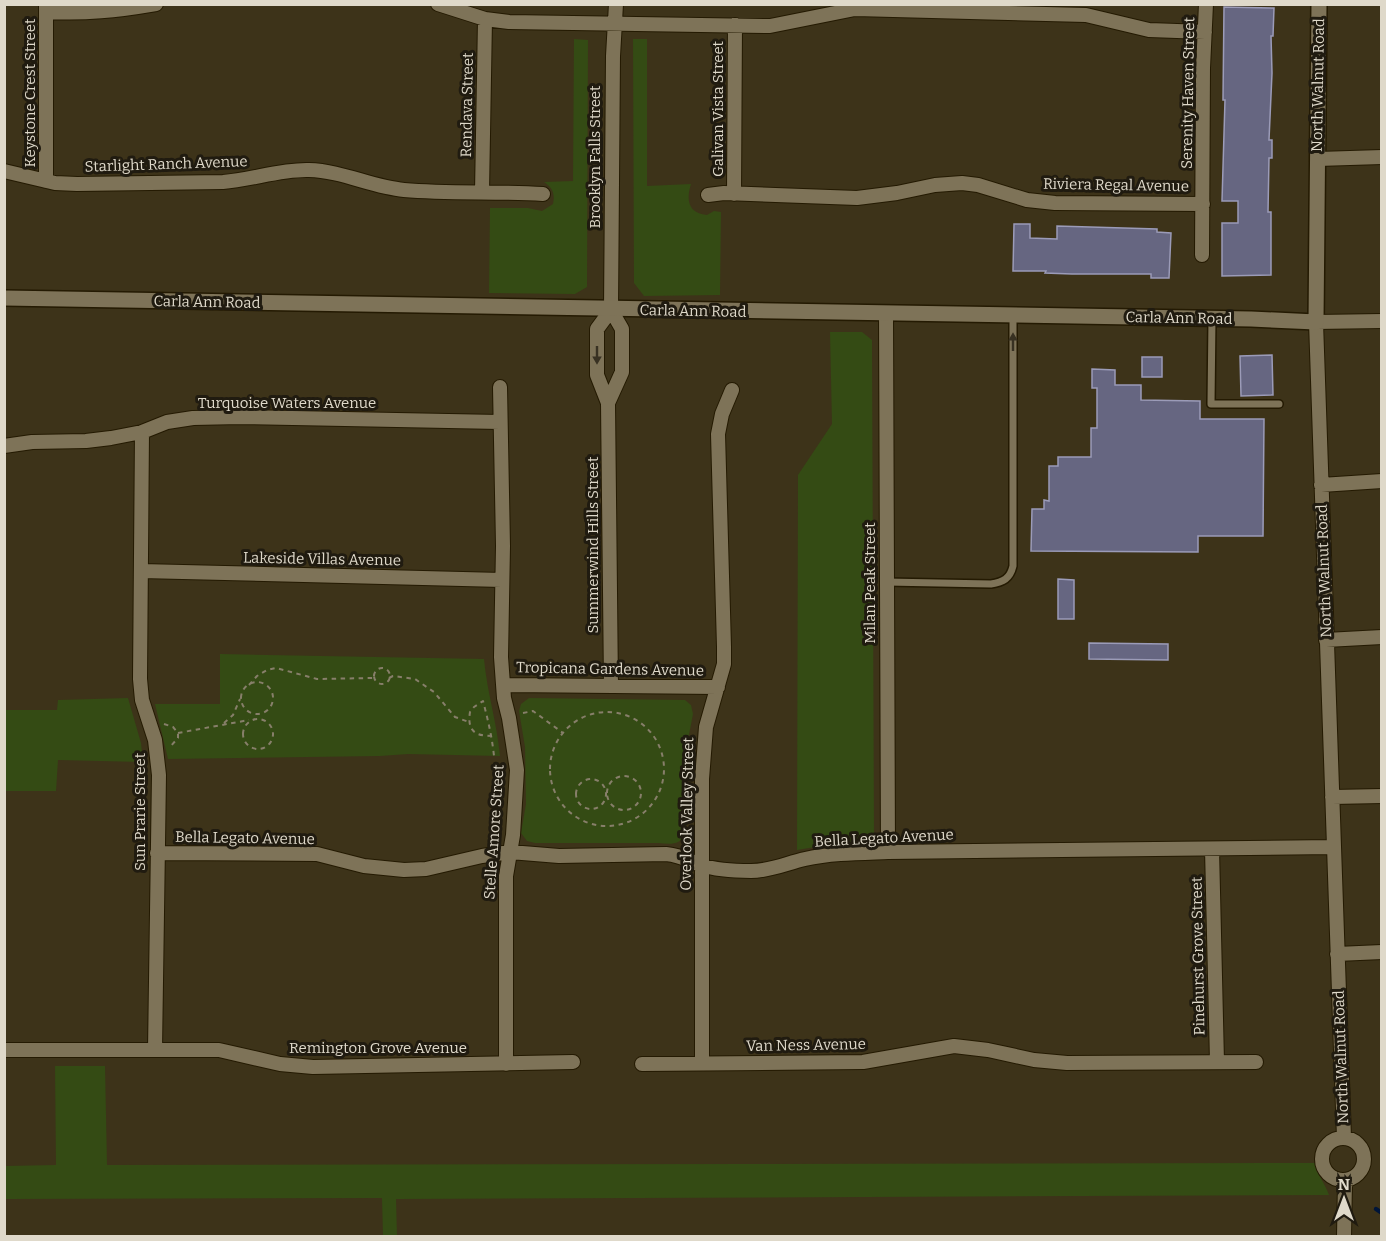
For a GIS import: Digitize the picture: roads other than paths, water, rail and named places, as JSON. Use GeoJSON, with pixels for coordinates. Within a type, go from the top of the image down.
{"type":"FeatureCollection","features":[{"type":"Feature","properties":{"kind":"street"},"geometry":{"type":"LineString","coordinates":[[46,8],[84,14],[156,4]]}},
{"type":"Feature","properties":{"kind":"street"},"geometry":{"type":"LineString","coordinates":[[438,4],[485,19],[509,22],[770,26],[855,9],[1019,9],[1086,15],[1149,30],[1205,32]]}},
{"type":"Feature","properties":{"kind":"street","name":"Brooklyn Falls Street"},"geometry":{"type":"LineString","coordinates":[[611,310],[615,4]]}},
{"type":"Feature","properties":{"kind":"street","name":"Serenity Haven Street"},"geometry":{"type":"LineString","coordinates":[[1202,255],[1203,68],[1206,4]]}},
{"type":"Feature","properties":{"kind":"street","name":"North Walnut Road"},"geometry":{"type":"LineString","coordinates":[[1319,4],[1316,322],[1344,1138]]}},
{"type":"Feature","properties":{"kind":"street","name":"Keystone Crest Street"},"geometry":{"type":"LineString","coordinates":[[46,8],[46,181]]}},
{"type":"Feature","properties":{"kind":"street","name":"Rendava Street"},"geometry":{"type":"LineString","coordinates":[[482,192],[485,19]]}},
{"type":"Feature","properties":{"kind":"street","name":"Galivan Vista Street"},"geometry":{"type":"LineString","coordinates":[[734,194],[735,25]]}},
{"type":"Feature","properties":{"kind":"street"},"geometry":{"type":"LineString","coordinates":[[1318,159],[1382,157]]}},
{"type":"Feature","properties":{"kind":"street","name":"Starlight Ranch Avenue"},"geometry":{"type":"LineString","coordinates":[[4,171],[46,181],[77,184],[223,182],[296,170],[312,170],[345,176],[368,184],[405,190],[543,194]]}},
{"type":"Feature","properties":{"kind":"street","name":"Riviera Regal Avenue"},"geometry":{"type":"LineString","coordinates":[[708,195],[857,198],[935,185],[962,183],[978,185],[1027,200],[1055,203],[1203,204]]}},
{"type":"Feature","properties":{"kind":"street","name":"Carla Ann Road"},"geometry":{"type":"LineString","coordinates":[[4,298],[611,310],[1212,318],[1316,322],[1382,321]]}},
{"type":"Feature","properties":{"kind":"street","name":"Summerwind Hills Street"},"geometry":{"type":"LineString","coordinates":[[608,403],[622,372],[622,329],[611,310],[597,329],[597,375],[608,403],[611,686]]}},
{"type":"Feature","properties":{"kind":"street","name":"Milan Peak Street"},"geometry":{"type":"LineString","coordinates":[[886,314],[888,852]]}},
{"type":"Feature","properties":{"kind":"street","name":"Stelle Amore Street"},"geometry":{"type":"LineString","coordinates":[[500,387],[501,657],[503,692],[517,770],[506,876],[506,1064]]}},
{"type":"Feature","properties":{"kind":"street","name":"Overlook Valley Street"},"geometry":{"type":"LineString","coordinates":[[702,1063],[702,779],[706,727],[723,664],[718,434],[722,414],[732,390]]}},
{"type":"Feature","properties":{"kind":"street","name":"Turquoise Waters Avenue"},"geometry":{"type":"LineString","coordinates":[[4,446],[32,442],[86,441],[142,432],[167,422],[193,418],[500,422]]}},
{"type":"Feature","properties":{"kind":"street","name":"Sun Prarie Street"},"geometry":{"type":"LineString","coordinates":[[142,432],[140,679],[142,700],[155,740],[158,759],[155,1050]]}},
{"type":"Feature","properties":{"kind":"street"},"geometry":{"type":"LineString","coordinates":[[1321,485],[1382,482]]}},
{"type":"Feature","properties":{"kind":"street","name":"Lakeside Villas Avenue"},"geometry":{"type":"LineString","coordinates":[[141,571],[502,580]]}},
{"type":"Feature","properties":{"kind":"street"},"geometry":{"type":"LineString","coordinates":[[1326,640],[1382,637]]}},
{"type":"Feature","properties":{"kind":"street","name":"Tropicana Gardens Avenue"},"geometry":{"type":"LineString","coordinates":[[503,692],[611,686],[718,687]]}},
{"type":"Feature","properties":{"kind":"street"},"geometry":{"type":"LineString","coordinates":[[1332,797],[1382,796]]}},
{"type":"Feature","properties":{"kind":"street","name":"Bella Legato Avenue"},"geometry":{"type":"LineString","coordinates":[[157,853],[317,854],[364,866],[404,870],[426,869],[482,855],[510,852],[559,855],[666,854],[680,855],[702,866],[753,871],[779,868],[830,855],[888,852],[1333,848]]}},
{"type":"Feature","properties":{"kind":"street","name":"Pinehurst Grove Street"},"geometry":{"type":"LineString","coordinates":[[1212,849],[1217,1062]]}},
{"type":"Feature","properties":{"kind":"street"},"geometry":{"type":"LineString","coordinates":[[1337,954],[1382,952]]}},
{"type":"Feature","properties":{"kind":"street","name":"Van Ness Avenue"},"geometry":{"type":"LineString","coordinates":[[642,1064],[863,1062],[954,1046],[972,1047],[1052,1062],[1256,1062]]}},
{"type":"Feature","properties":{"kind":"street","name":"Remington Grove Avenue"},"geometry":{"type":"LineString","coordinates":[[4,1050],[219,1050],[280,1064],[313,1067],[573,1062]]}},
{"type":"Feature","properties":{"kind":"street","name":"North Walnut Road"},"geometry":{"type":"LineString","coordinates":[[1344,1138],[1360,1146],[1365,1160],[1363,1169],[1358,1175],[1345,1181],[1330,1176],[1322,1164],[1324,1148],[1336,1139],[1344,1138]]}},
{"type":"Feature","properties":{"kind":"street"},"geometry":{"type":"LineString","coordinates":[[1344,1236],[1345,1181]]}},
{"type":"Feature","properties":{"kind":"lane"},"geometry":{"type":"LineString","coordinates":[[886,582],[991,584],[1004,582],[1011,573],[1013,554],[1013,316]]}},
{"type":"Feature","properties":{"kind":"lane"},"geometry":{"type":"LineString","coordinates":[[1212,318],[1210,404],[1279,404]]}},
{"type":"Feature","properties":{"kind":"waterway"},"geometry":{"type":"LineString","coordinates":[[1376,1209],[1382,1213]]}}]}
